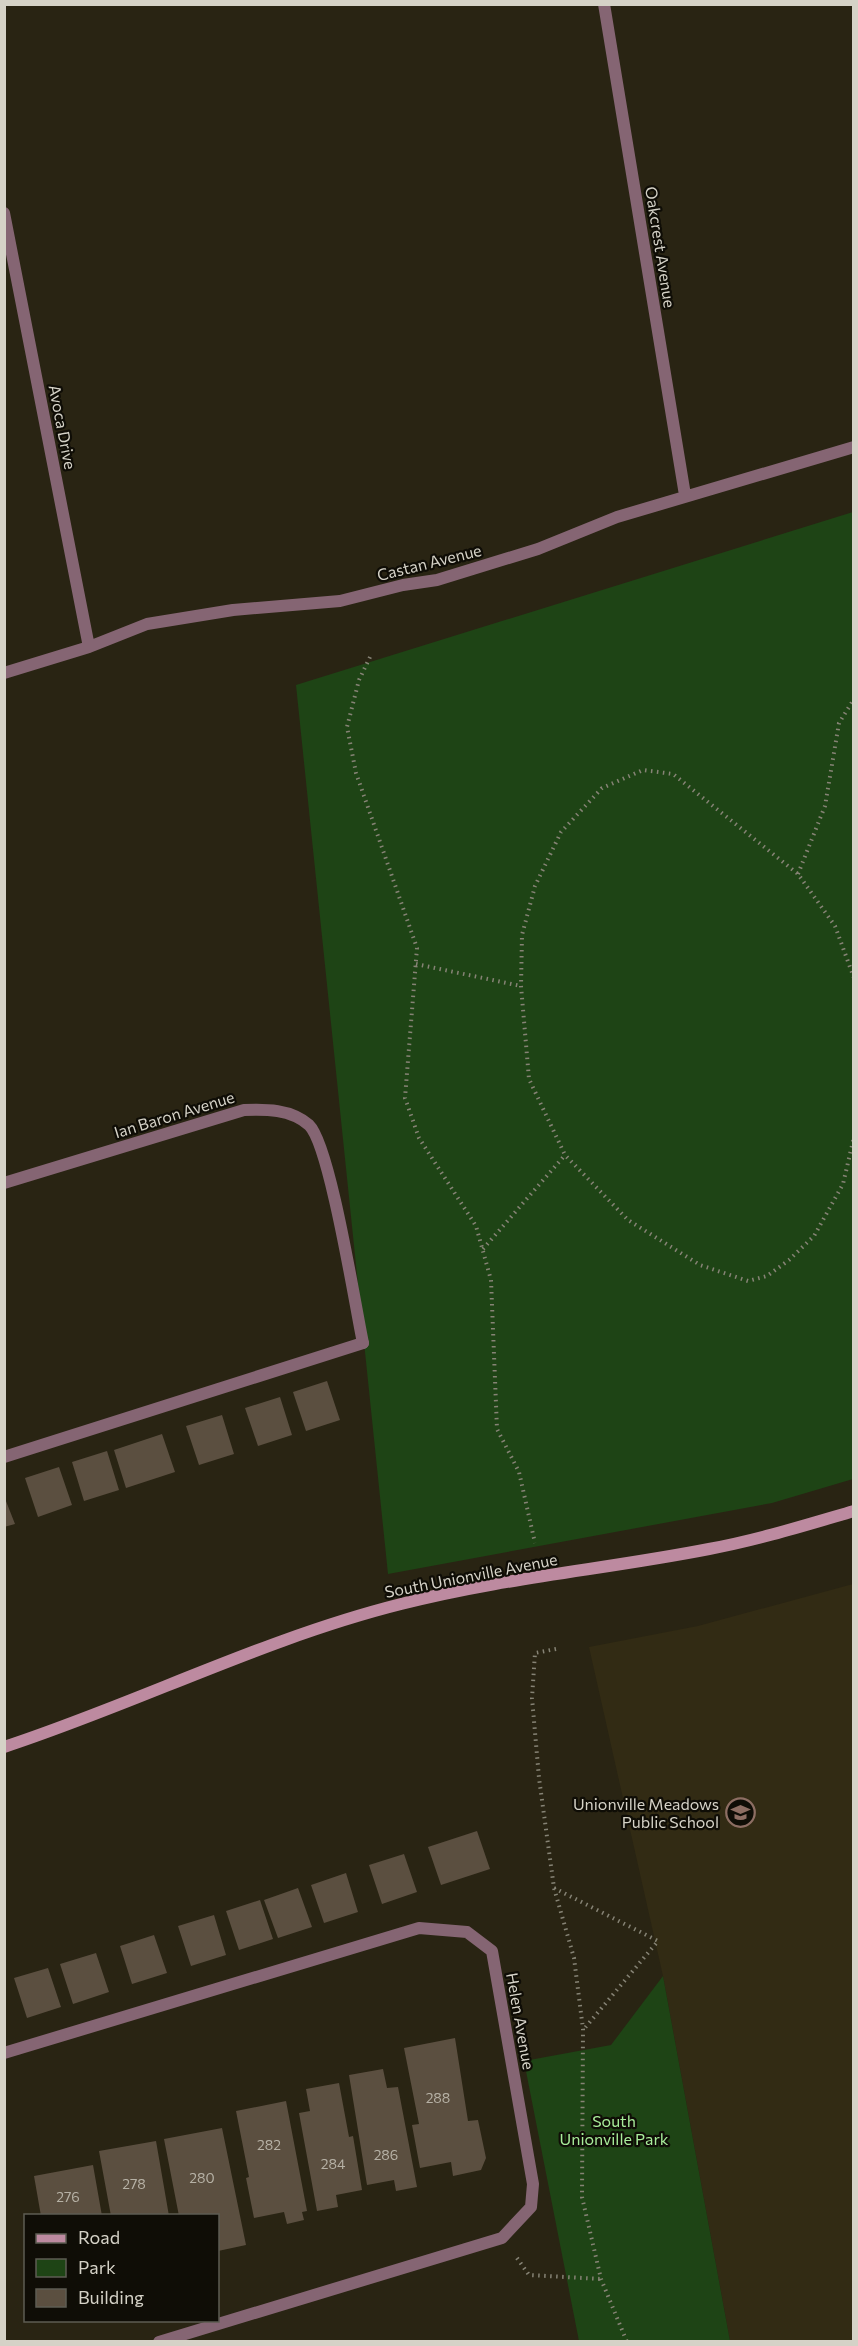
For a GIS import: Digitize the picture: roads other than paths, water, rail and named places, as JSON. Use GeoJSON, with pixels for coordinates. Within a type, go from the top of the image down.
{"type":"FeatureCollection","features":[{"type":"Feature","properties":{"kind":"street","name":"Oakcrest Avenue"},"geometry":{"type":"LineString","coordinates":[[604,4],[685,495]]}},
{"type":"Feature","properties":{"kind":"street","name":"Avoca Drive"},"geometry":{"type":"LineString","coordinates":[[4,213],[89,647]]}},
{"type":"Feature","properties":{"kind":"street","name":"Castan Avenue"},"geometry":{"type":"LineString","coordinates":[[4,673],[89,647],[147,624],[191,616],[340,601],[403,585],[436,580],[538,549],[617,517],[685,495],[854,447]]}},
{"type":"Feature","properties":{"kind":"street","name":"Ian Baron Avenue"},"geometry":{"type":"LineString","coordinates":[[4,1183],[244,1110],[275,1108],[309,1125],[325,1156],[363,1343],[4,1457]]}},
{"type":"Feature","properties":{"kind":"street","name":"South Unionville Avenue"},"geometry":{"type":"LineString","coordinates":[[4,1747],[128,1703],[273,1645],[400,1604],[455,1592],[710,1549],[854,1510]]}},
{"type":"Feature","properties":{"kind":"street","name":"Helen Avenue"},"geometry":{"type":"LineString","coordinates":[[4,2053],[418,1928],[467,1932],[492,1951],[533,2184],[531,2207],[502,2238],[159,2342]]}},
{"type":"Feature","properties":{"kind":"place","name":"Unionville Meadows Public School"},"geometry":{"type":"Point","coordinates":[740,1812]}},
{"type":"Feature","properties":{"kind":"park label","name":"South Unionville Park"},"geometry":{"type":"Point","coordinates":[614,2129]}}]}
